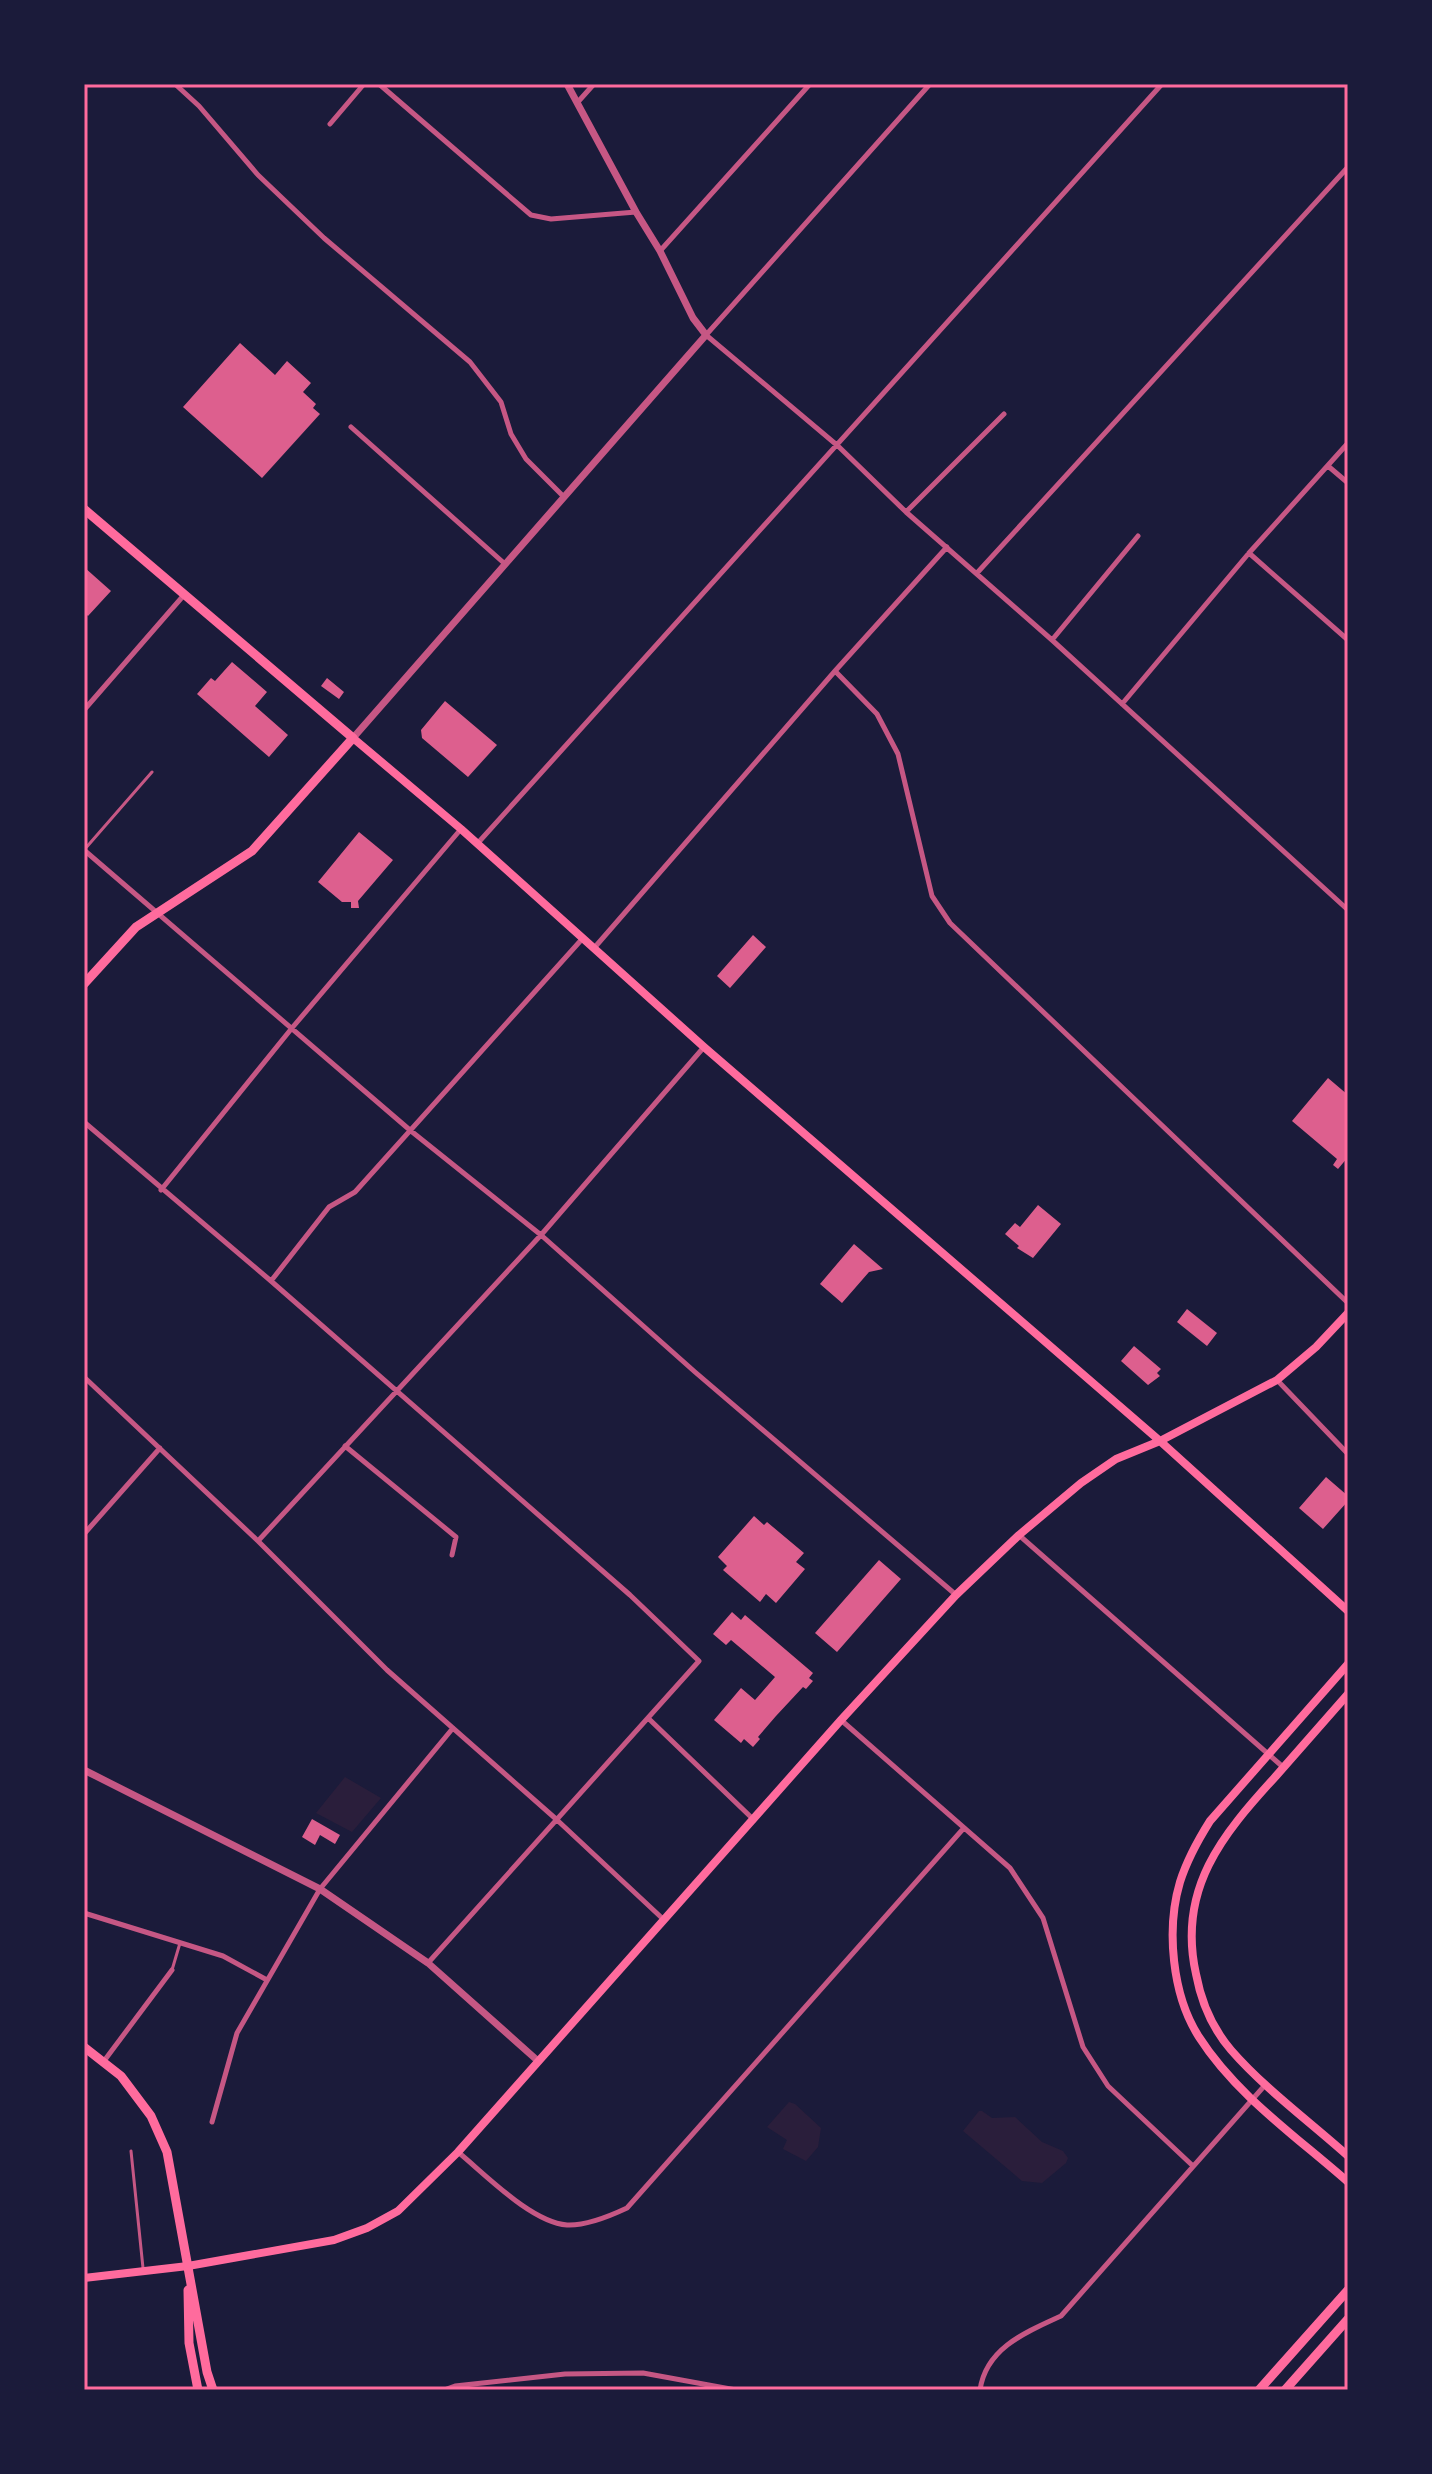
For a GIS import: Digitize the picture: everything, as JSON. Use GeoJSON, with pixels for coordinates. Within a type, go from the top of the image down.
{"type":"FeatureCollection","features":[{"type":"Feature","properties":{"kind":"highway"},"geometry":{"type":"LineString","coordinates":[[84,509],[353,738],[252,851],[157,912],[115,947],[84,984]]}},
{"type":"Feature","properties":{"kind":"highway"},"geometry":{"type":"LineString","coordinates":[[84,2047],[121,2076],[151,2116],[167,2152],[213,2390]]}},
{"type":"Feature","properties":{"kind":"highway"},"geometry":{"type":"LineString","coordinates":[[188,2266],[189,2343],[198,2390]]}},
{"type":"Feature","properties":{"kind":"highway"},"geometry":{"type":"LineString","coordinates":[[1259,2390],[1348,2290]]}},
{"type":"Feature","properties":{"kind":"highway"},"geometry":{"type":"LineString","coordinates":[[1285,2390],[1348,2319]]}},
{"type":"Feature","properties":{"kind":"main road"},"geometry":{"type":"LineString","coordinates":[[353,738],[461,829],[704,1047],[1160,1441],[1348,1611]]}},
{"type":"Feature","properties":{"kind":"main road"},"geometry":{"type":"LineString","coordinates":[[84,2278],[188,2266],[334,2240],[367,2228],[398,2211],[458,2152],[841,1720],[956,1595],[1019,1535],[1081,1483],[1116,1459],[1160,1441],[1277,1380],[1316,1347],[1348,1313]]}},
{"type":"Feature","properties":{"kind":"main road"},"geometry":{"type":"LineString","coordinates":[[1348,1664],[1210,1821],[1179,1885],[1173,1931],[1175,1964],[1190,2021],[1218,2062],[1253,2099],[1348,2182]]}},
{"type":"Feature","properties":{"kind":"main road"},"geometry":{"type":"LineString","coordinates":[[1348,1694],[1238,1818],[1216,1848],[1198,1888],[1191,1930],[1192,1958],[1200,1992],[1216,2030],[1230,2050],[1348,2156]]}},
{"type":"Feature","properties":{"kind":"street"},"geometry":{"type":"LineString","coordinates":[[175,84],[199,106],[258,175],[324,238],[470,362],[501,402],[511,434],[526,459],[565,498]]}},
{"type":"Feature","properties":{"kind":"street"},"geometry":{"type":"LineString","coordinates":[[330,124],[364,84]]}},
{"type":"Feature","properties":{"kind":"street"},"geometry":{"type":"LineString","coordinates":[[379,84],[531,215],[551,219],[636,212]]}},
{"type":"Feature","properties":{"kind":"street"},"geometry":{"type":"LineString","coordinates":[[567,84],[660,251],[693,318],[706,335],[838,446],[906,512],[1052,640],[1348,910]]}},
{"type":"Feature","properties":{"kind":"street"},"geometry":{"type":"LineString","coordinates":[[577,103],[594,84]]}},
{"type":"Feature","properties":{"kind":"street"},"geometry":{"type":"LineString","coordinates":[[660,251],[810,84]]}},
{"type":"Feature","properties":{"kind":"street"},"geometry":{"type":"LineString","coordinates":[[353,738],[930,84]]}},
{"type":"Feature","properties":{"kind":"street"},"geometry":{"type":"LineString","coordinates":[[477,844],[1162,84]]}},
{"type":"Feature","properties":{"kind":"street"},"geometry":{"type":"LineString","coordinates":[[977,573],[1348,167]]}},
{"type":"Feature","properties":{"kind":"street"},"geometry":{"type":"LineString","coordinates":[[906,512],[1004,414]]}},
{"type":"Feature","properties":{"kind":"street"},"geometry":{"type":"LineString","coordinates":[[351,427],[505,564]]}},
{"type":"Feature","properties":{"kind":"street"},"geometry":{"type":"LineString","coordinates":[[1122,704],[1249,553],[1348,443]]}},
{"type":"Feature","properties":{"kind":"street"},"geometry":{"type":"LineString","coordinates":[[1328,466],[1348,483]]}},
{"type":"Feature","properties":{"kind":"street"},"geometry":{"type":"LineString","coordinates":[[1052,640],[1138,536]]}},
{"type":"Feature","properties":{"kind":"street"},"geometry":{"type":"LineString","coordinates":[[595,947],[947,547]]}},
{"type":"Feature","properties":{"kind":"street"},"geometry":{"type":"LineString","coordinates":[[1249,553],[1348,640]]}},
{"type":"Feature","properties":{"kind":"street"},"geometry":{"type":"LineString","coordinates":[[84,710],[184,595]]}},
{"type":"Feature","properties":{"kind":"street"},"geometry":{"type":"LineString","coordinates":[[835,671],[877,714],[898,754],[932,896],[950,923],[1348,1303]]}},
{"type":"Feature","properties":{"kind":"street"},"geometry":{"type":"LineString","coordinates":[[161,1190],[292,1028],[461,829]]}},
{"type":"Feature","properties":{"kind":"street"},"geometry":{"type":"LineString","coordinates":[[84,850],[411,1131],[541,1235],[695,1372],[956,1595]]}},
{"type":"Feature","properties":{"kind":"street"},"geometry":{"type":"LineString","coordinates":[[271,1281],[329,1207],[355,1192],[584,938]]}},
{"type":"Feature","properties":{"kind":"street"},"geometry":{"type":"LineString","coordinates":[[258,1541],[541,1235],[704,1047]]}},
{"type":"Feature","properties":{"kind":"street"},"geometry":{"type":"LineString","coordinates":[[84,1122],[630,1595],[699,1661],[428,1963]]}},
{"type":"Feature","properties":{"kind":"street"},"geometry":{"type":"LineString","coordinates":[[84,1377],[258,1541],[387,1670],[556,1819],[664,1920]]}},
{"type":"Feature","properties":{"kind":"street"},"geometry":{"type":"LineString","coordinates":[[1277,1380],[1348,1454]]}},
{"type":"Feature","properties":{"kind":"street"},"geometry":{"type":"LineString","coordinates":[[345,1446],[456,1537],[452,1555]]}},
{"type":"Feature","properties":{"kind":"street"},"geometry":{"type":"LineString","coordinates":[[84,1534],[160,1448]]}},
{"type":"Feature","properties":{"kind":"street"},"geometry":{"type":"LineString","coordinates":[[1019,1535],[1283,1767]]}},
{"type":"Feature","properties":{"kind":"street"},"geometry":{"type":"LineString","coordinates":[[648,1718],[754,1820]]}},
{"type":"Feature","properties":{"kind":"street"},"geometry":{"type":"LineString","coordinates":[[841,1720],[1010,1868],[1043,1918],[1083,2047],[1108,2086],[1193,2166]]}},
{"type":"Feature","properties":{"kind":"street"},"geometry":{"type":"LineString","coordinates":[[212,2122],[237,2033],[320,1889],[453,1728]]}},
{"type":"Feature","properties":{"kind":"street"},"geometry":{"type":"LineString","coordinates":[[84,1770],[320,1889],[428,1963],[538,2061]]}},
{"type":"Feature","properties":{"kind":"street"},"geometry":{"type":"LineString","coordinates":[[458,2152],[542,2218],[568,2225],[605,2219],[627,2208],[963,1829]]}},
{"type":"Feature","properties":{"kind":"street"},"geometry":{"type":"LineString","coordinates":[[84,1913],[235,1961],[267,1980]]}},
{"type":"Feature","properties":{"kind":"street"},"geometry":{"type":"LineString","coordinates":[[104,2062],[172,1970]]}},
{"type":"Feature","properties":{"kind":"street"},"geometry":{"type":"LineString","coordinates":[[980,2390],[997,2351],[1061,2316],[1266,2084]]}},
{"type":"Feature","properties":{"kind":"street"},"geometry":{"type":"LineString","coordinates":[[444,2390],[455,2386],[565,2374],[643,2373],[736,2390]]}},
{"type":"Feature","properties":{"kind":"lane"},"geometry":{"type":"LineString","coordinates":[[84,850],[152,772]]}},
{"type":"Feature","properties":{"kind":"lane"},"geometry":{"type":"LineString","coordinates":[[172,1970],[180,1941]]}},
{"type":"Feature","properties":{"kind":"lane"},"geometry":{"type":"LineString","coordinates":[[131,2151],[144,2271]]}},
{"type":"Feature","properties":{"kind":"shaded area"},"geometry":{"type":"Polygon","coordinates":[[[345,1777],[381,1798],[352,1832],[316,1813],[345,1777]]]}},
{"type":"Feature","properties":{"kind":"shaded area"},"geometry":{"type":"Polygon","coordinates":[[[789,2102],[821,2128],[818,2147],[806,2161],[783,2149],[787,2140],[767,2127],[789,2102]]]}},
{"type":"Feature","properties":{"kind":"shaded area"},"geometry":{"type":"Polygon","coordinates":[[[979,2111],[992,2118],[1015,2117],[1042,2142],[1063,2151],[1068,2158],[1066,2163],[1042,2183],[1022,2181],[963,2131],[979,2111]]]}},
{"type":"Feature","properties":{"kind":"building"},"geometry":{"type":"Polygon","coordinates":[[[240,343],[275,375],[287,361],[311,383],[303,392],[316,404],[313,408],[320,414],[262,478],[183,407],[240,343]]]}},
{"type":"Feature","properties":{"kind":"building"},"geometry":{"type":"Polygon","coordinates":[[[84,567],[111,591],[88,616],[84,612],[84,567]]]}},
{"type":"Feature","properties":{"kind":"building"},"geometry":{"type":"Polygon","coordinates":[[[232,662],[267,692],[255,706],[288,735],[269,757],[197,694],[211,678],[215,681],[232,662]]]}},
{"type":"Feature","properties":{"kind":"building"},"geometry":{"type":"Polygon","coordinates":[[[327,678],[344,692],[339,699],[321,686],[327,678]]]}},
{"type":"Feature","properties":{"kind":"building"},"geometry":{"type":"Polygon","coordinates":[[[445,701],[497,745],[468,777],[422,738],[421,730],[445,701]]]}},
{"type":"Feature","properties":{"kind":"building"},"geometry":{"type":"Polygon","coordinates":[[[359,832],[393,860],[358,901],[359,908],[351,908],[351,902],[342,902],[318,882],[359,832]]]}},
{"type":"Feature","properties":{"kind":"building"},"geometry":{"type":"Polygon","coordinates":[[[753,935],[766,947],[730,988],[717,976],[753,935]]]}},
{"type":"Feature","properties":{"kind":"building"},"geometry":{"type":"Polygon","coordinates":[[[1328,1078],[1348,1095],[1348,1157],[1338,1169],[1333,1165],[1337,1159],[1292,1121],[1328,1078]]]}},
{"type":"Feature","properties":{"kind":"building"},"geometry":{"type":"Polygon","coordinates":[[[1038,1205],[1061,1224],[1033,1258],[1017,1248],[1019,1246],[1005,1234],[1015,1223],[1020,1227],[1038,1205]]]}},
{"type":"Feature","properties":{"kind":"building"},"geometry":{"type":"Polygon","coordinates":[[[854,1244],[883,1269],[869,1272],[842,1303],[820,1284],[854,1244]]]}},
{"type":"Feature","properties":{"kind":"building"},"geometry":{"type":"Polygon","coordinates":[[[1187,1309],[1217,1333],[1207,1346],[1177,1322],[1187,1309]]]}},
{"type":"Feature","properties":{"kind":"building"},"geometry":{"type":"Polygon","coordinates":[[[1134,1346],[1161,1369],[1157,1373],[1160,1376],[1148,1385],[1121,1361],[1134,1346]]]}},
{"type":"Feature","properties":{"kind":"building"},"geometry":{"type":"Polygon","coordinates":[[[1326,1477],[1348,1496],[1348,1501],[1323,1529],[1299,1508],[1326,1477]]]}},
{"type":"Feature","properties":{"kind":"building"},"geometry":{"type":"Polygon","coordinates":[[[754,1516],[764,1525],[767,1522],[804,1553],[796,1562],[805,1569],[776,1603],[766,1594],[760,1602],[723,1570],[727,1566],[718,1557],[754,1516]]]}},
{"type":"Feature","properties":{"kind":"building"},"geometry":{"type":"Polygon","coordinates":[[[879,1560],[901,1579],[837,1652],[815,1633],[879,1560]]]}},
{"type":"Feature","properties":{"kind":"building"},"geometry":{"type":"Polygon","coordinates":[[[732,1612],[741,1620],[745,1615],[813,1673],[809,1678],[813,1681],[806,1689],[803,1687],[776,1716],[753,1747],[744,1739],[741,1743],[714,1720],[741,1688],[755,1700],[775,1677],[731,1640],[726,1645],[713,1634],[732,1612]]]}},
{"type":"Feature","properties":{"kind":"building"},"geometry":{"type":"Polygon","coordinates":[[[312,1819],[340,1835],[335,1844],[320,1835],[315,1845],[302,1837],[312,1819]]]}}]}
